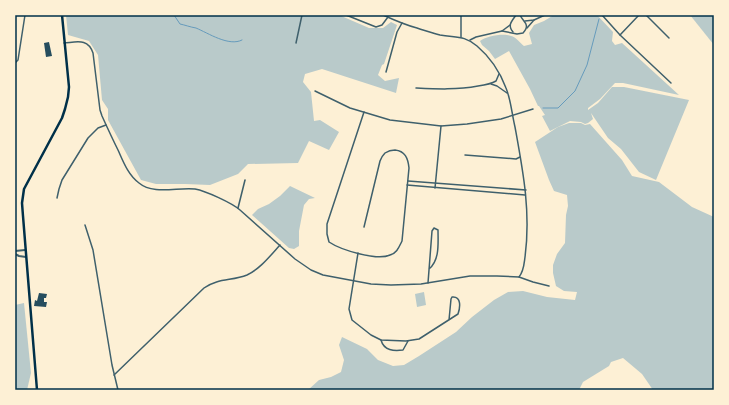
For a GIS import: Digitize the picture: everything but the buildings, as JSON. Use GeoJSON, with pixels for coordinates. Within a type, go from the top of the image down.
{"type":"FeatureCollection","features":[{"type":"Feature","properties":{"kind":"main road"},"geometry":{"type":"LineString","coordinates":[[36,390],[22,209],[24,189],[62,118],[68,96],[68,78],[62,15]]}},
{"type":"Feature","properties":{"kind":"street"},"geometry":{"type":"LineString","coordinates":[[15,63],[18,60],[25,15]]}},
{"type":"Feature","properties":{"kind":"street"},"geometry":{"type":"LineString","coordinates":[[296,43],[302,15]]}},
{"type":"Feature","properties":{"kind":"street"},"geometry":{"type":"LineString","coordinates":[[346,15],[376,27],[382,25],[388,17]]}},
{"type":"Feature","properties":{"kind":"street"},"geometry":{"type":"LineString","coordinates":[[383,15],[415,28],[441,35],[461,37],[470,40],[488,56],[499,72],[508,93],[526,190],[527,243],[522,274],[519,277]]}},
{"type":"Feature","properties":{"kind":"street"},"geometry":{"type":"LineString","coordinates":[[461,15],[461,37]]}},
{"type":"Feature","properties":{"kind":"street"},"geometry":{"type":"LineString","coordinates":[[502,31],[510,25],[516,15]]}},
{"type":"Feature","properties":{"kind":"street"},"geometry":{"type":"LineString","coordinates":[[520,15],[520,18],[525,21],[534,20],[545,15]]}},
{"type":"Feature","properties":{"kind":"street"},"geometry":{"type":"LineString","coordinates":[[602,15],[620,35],[671,83]]}},
{"type":"Feature","properties":{"kind":"street"},"geometry":{"type":"LineString","coordinates":[[620,35],[639,15]]}},
{"type":"Feature","properties":{"kind":"street"},"geometry":{"type":"LineString","coordinates":[[646,15],[669,38]]}},
{"type":"Feature","properties":{"kind":"street"},"geometry":{"type":"LineString","coordinates":[[470,40],[476,37],[502,31],[520,34],[523,33],[534,20]]}},
{"type":"Feature","properties":{"kind":"street"},"geometry":{"type":"LineString","coordinates":[[525,21],[526,29]]}},
{"type":"Feature","properties":{"kind":"street"},"geometry":{"type":"LineString","coordinates":[[386,72],[397,32],[402,23]]}},
{"type":"Feature","properties":{"kind":"street"},"geometry":{"type":"LineString","coordinates":[[510,25],[514,33]]}},
{"type":"Feature","properties":{"kind":"street"},"geometry":{"type":"LineString","coordinates":[[64,43],[85,43],[91,48],[93,53],[100,110],[127,169],[136,181],[141,185],[154,190],[198,190],[238,208],[307,268],[317,274],[371,284],[391,285],[411,285],[479,276],[519,277],[549,286]]}},
{"type":"Feature","properties":{"kind":"street"},"geometry":{"type":"LineString","coordinates":[[416,88],[464,88],[491,84],[498,78],[499,72]]}},
{"type":"Feature","properties":{"kind":"street"},"geometry":{"type":"LineString","coordinates":[[491,84],[508,93]]}},
{"type":"Feature","properties":{"kind":"street"},"geometry":{"type":"LineString","coordinates":[[315,91],[350,108],[390,120],[440,126],[501,119],[533,109]]}},
{"type":"Feature","properties":{"kind":"street"},"geometry":{"type":"LineString","coordinates":[[364,112],[327,224],[329,242],[336,247],[371,256],[383,257],[392,255],[398,250],[402,241],[409,168],[408,160],[405,154],[394,150],[384,153],[380,161],[364,227]]}},
{"type":"Feature","properties":{"kind":"street"},"geometry":{"type":"LineString","coordinates":[[57,198],[62,180],[88,138],[98,128],[106,125]]}},
{"type":"Feature","properties":{"kind":"street"},"geometry":{"type":"LineString","coordinates":[[435,188],[440,126]]}},
{"type":"Feature","properties":{"kind":"street"},"geometry":{"type":"LineString","coordinates":[[465,155],[516,159],[520,157]]}},
{"type":"Feature","properties":{"kind":"street"},"geometry":{"type":"LineString","coordinates":[[238,208],[245,180]]}},
{"type":"Feature","properties":{"kind":"street"},"geometry":{"type":"LineString","coordinates":[[408,181],[526,190]]}},
{"type":"Feature","properties":{"kind":"street"},"geometry":{"type":"LineString","coordinates":[[408,185],[526,195]]}},
{"type":"Feature","properties":{"kind":"street"},"geometry":{"type":"LineString","coordinates":[[85,225],[93,250],[114,375],[118,390]]}},
{"type":"Feature","properties":{"kind":"street"},"geometry":{"type":"LineString","coordinates":[[428,283],[429,269],[432,231],[434,228],[438,230],[437,255],[434,266],[429,269]]}},
{"type":"Feature","properties":{"kind":"street"},"geometry":{"type":"LineString","coordinates":[[114,375],[204,288],[217,281],[243,276],[250,273],[259,267],[280,245]]}},
{"type":"Feature","properties":{"kind":"street"},"geometry":{"type":"LineString","coordinates":[[15,253],[25,250]]}},
{"type":"Feature","properties":{"kind":"street"},"geometry":{"type":"LineString","coordinates":[[15,253],[19,256],[26,257]]}},
{"type":"Feature","properties":{"kind":"street"},"geometry":{"type":"LineString","coordinates":[[358,253],[348,309],[352,320],[371,334],[381,340],[408,341],[419,339],[457,315],[459,313],[459,301],[456,297],[452,297],[451,299],[449,320]]}},
{"type":"Feature","properties":{"kind":"street"},"geometry":{"type":"LineString","coordinates":[[381,340],[386,348],[392,351],[403,350],[408,341]]}},
{"type":"Feature","properties":{"kind":"shaded area"},"geometry":{"type":"Polygon","coordinates":[[[66,15],[339,15],[369,28],[383,28],[391,22],[397,25],[384,64],[382,65],[378,75],[385,81],[399,78],[396,93],[322,69],[305,74],[303,82],[311,92],[314,121],[320,120],[339,132],[329,150],[309,141],[298,163],[248,164],[238,174],[210,185],[156,184],[141,180],[108,120],[108,109],[102,100],[98,55],[89,41],[68,35],[66,15]]]}},
{"type":"Feature","properties":{"kind":"shaded area"},"geometry":{"type":"Polygon","coordinates":[[[554,15],[597,15],[613,32],[612,41],[615,45],[622,43],[679,95],[623,83],[615,83],[600,99],[588,108],[588,110],[598,103],[612,87],[624,87],[689,100],[656,180],[639,172],[621,149],[608,138],[591,113],[593,119],[588,123],[585,124],[570,121],[550,131],[542,116],[545,115],[538,106],[509,51],[495,59],[480,41],[491,36],[508,35],[515,38],[524,46],[532,44],[529,33],[534,25],[554,15]]]}},
{"type":"Feature","properties":{"kind":"shaded area"},"geometry":{"type":"Polygon","coordinates":[[[690,15],[714,15],[714,45],[690,15]]]}},
{"type":"Feature","properties":{"kind":"shaded area"},"geometry":{"type":"Polygon","coordinates":[[[569,123],[581,123],[585,125],[590,124],[622,160],[632,176],[659,182],[692,207],[714,217],[714,390],[653,390],[642,374],[623,358],[611,362],[609,366],[583,382],[579,390],[308,390],[319,380],[331,377],[341,372],[344,360],[339,345],[342,337],[367,349],[378,360],[393,366],[404,365],[456,332],[494,300],[508,292],[523,291],[547,297],[575,300],[577,292],[564,291],[556,286],[553,273],[553,265],[557,254],[565,243],[566,215],[568,206],[567,195],[554,191],[535,142],[558,127],[569,123]]]}},
{"type":"Feature","properties":{"kind":"shaded area"},"geometry":{"type":"Polygon","coordinates":[[[290,186],[315,198],[309,199],[304,205],[299,231],[299,246],[294,249],[289,248],[252,215],[258,209],[269,204],[280,196],[290,186]]]}},
{"type":"Feature","properties":{"kind":"shaded area"},"geometry":{"type":"Polygon","coordinates":[[[424,292],[426,305],[417,307],[415,294],[424,292]]]}},
{"type":"Feature","properties":{"kind":"shaded area"},"geometry":{"type":"Polygon","coordinates":[[[24,303],[31,373],[27,390],[15,390],[15,305],[24,303]]]}},
{"type":"Feature","properties":{"kind":"waterway"},"geometry":{"type":"LineString","coordinates":[[174,15],[180,24],[196,28],[225,41],[237,42],[242,40]]}},
{"type":"Feature","properties":{"kind":"waterway"},"geometry":{"type":"LineString","coordinates":[[543,108],[558,108],[575,91],[587,65],[599,19]]}}]}
